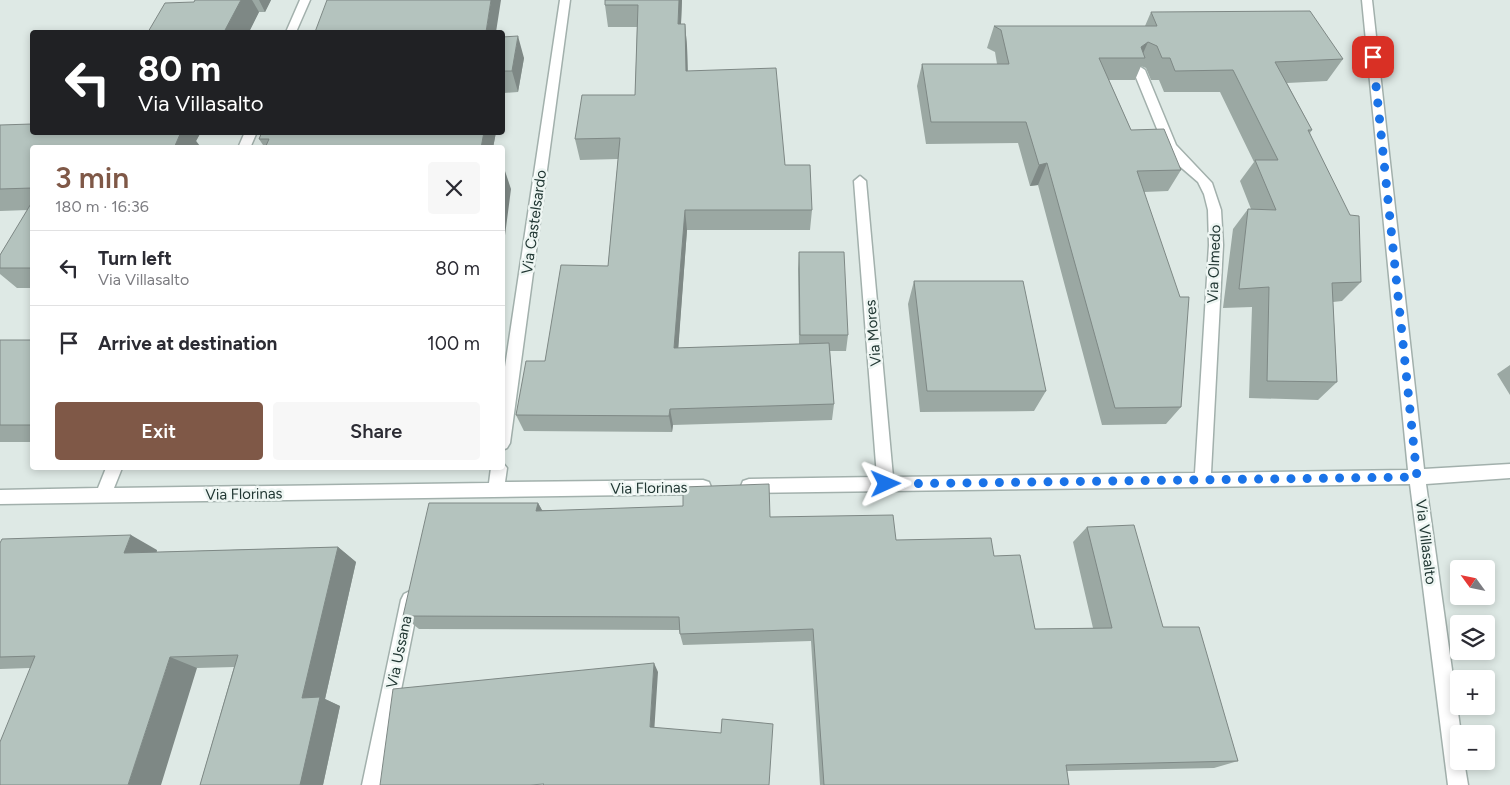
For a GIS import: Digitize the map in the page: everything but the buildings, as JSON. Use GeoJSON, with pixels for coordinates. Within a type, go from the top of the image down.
{"type":"FeatureCollection","features":[{"type":"Feature","properties":{"kind":"street"},"geometry":{"type":"LineString","coordinates":[[292,30],[304,0]]}},
{"type":"Feature","properties":{"kind":"street","name":"Via Castelsardo"},"geometry":{"type":"LineString","coordinates":[[505,422],[565,0]]}},
{"type":"Feature","properties":{"kind":"street","name":"Via Villasalto"},"geometry":{"type":"LineString","coordinates":[[1367,0],[1417,477],[1458,785]]}},
{"type":"Feature","properties":{"kind":"street","name":"Via Olmedo"},"geometry":{"type":"LineString","coordinates":[[1139,70],[1169,145],[1178,159],[1206,184],[1212,196],[1215,212],[1216,245],[1203,480]]}},
{"type":"Feature","properties":{"kind":"street","name":"Via Mores"},"geometry":{"type":"LineString","coordinates":[[860,181],[886,484]]}},
{"type":"Feature","properties":{"kind":"street"},"geometry":{"type":"LineString","coordinates":[[103,496],[113,470]]}},
{"type":"Feature","properties":{"kind":"street"},"geometry":{"type":"LineString","coordinates":[[496,490],[499,470]]}},
{"type":"Feature","properties":{"kind":"street"},"geometry":{"type":"LineString","coordinates":[[735,487],[1417,477],[1510,472]]}},
{"type":"Feature","properties":{"kind":"street","name":"Via Florinas"},"geometry":{"type":"LineString","coordinates":[[0,497],[715,487]]}},
{"type":"Feature","properties":{"kind":"street"},"geometry":{"type":"LineString","coordinates":[[429,510],[433,491]]}},
{"type":"Feature","properties":{"kind":"street","name":"Via Ussana"},"geometry":{"type":"LineString","coordinates":[[372,785],[413,587]]}},
{"type":"Feature","properties":{"kind":"route"},"geometry":{"type":"LineString","coordinates":[[886,484],[1417,477],[1373,57]]}}]}
